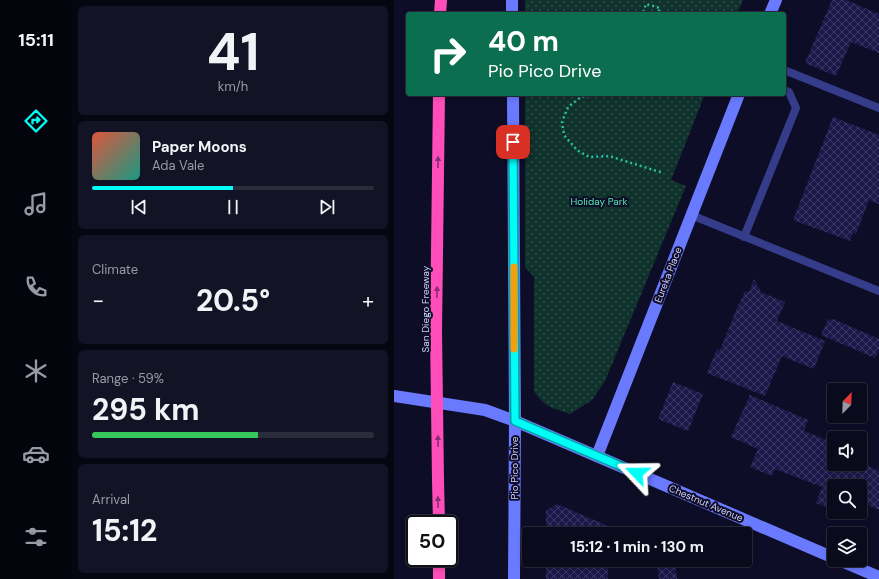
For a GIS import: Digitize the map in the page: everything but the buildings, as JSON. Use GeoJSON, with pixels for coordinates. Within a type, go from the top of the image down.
{"type":"FeatureCollection","features":[{"type":"Feature","properties":{"kind":"highway"},"geometry":{"type":"LineString","coordinates":[[440,12],[441,0]]}},
{"type":"Feature","properties":{"kind":"highway","name":"San Diego Freeway"},"geometry":{"type":"LineString","coordinates":[[438,515],[436,331],[439,96]]}},
{"type":"Feature","properties":{"kind":"highway"},"geometry":{"type":"LineString","coordinates":[[439,567],[439,579]]}},
{"type":"Feature","properties":{"kind":"street"},"geometry":{"type":"LineString","coordinates":[[512,0],[512,12]]}},
{"type":"Feature","properties":{"kind":"street"},"geometry":{"type":"LineString","coordinates":[[771,12],[776,0]]}},
{"type":"Feature","properties":{"kind":"street","name":"Pio Pico Drive"},"geometry":{"type":"LineString","coordinates":[[513,96],[515,421],[514,579]]}},
{"type":"Feature","properties":{"kind":"street","name":"Eureka Place"},"geometry":{"type":"LineString","coordinates":[[596,456],[738,96]]}},
{"type":"Feature","properties":{"kind":"street","name":"Chestnut Avenue"},"geometry":{"type":"LineString","coordinates":[[394,396],[485,410],[515,421],[827,555]]}},
{"type":"Feature","properties":{"kind":"street"},"geometry":{"type":"LineString","coordinates":[[855,567],[879,577]]}},
{"type":"Feature","properties":{"kind":"lane"},"geometry":{"type":"LineString","coordinates":[[786,71],[879,108]]}},
{"type":"Feature","properties":{"kind":"lane"},"geometry":{"type":"LineString","coordinates":[[744,237],[796,108],[789,92],[786,91]]}},
{"type":"Feature","properties":{"kind":"lane"},"geometry":{"type":"LineString","coordinates":[[691,215],[879,291]]}},
{"type":"Feature","properties":{"kind":"path"},"geometry":{"type":"LineString","coordinates":[[643,12],[646,4],[660,8],[658,12]]}},
{"type":"Feature","properties":{"kind":"path"},"geometry":{"type":"LineString","coordinates":[[585,96],[581,97],[568,107],[562,122],[564,135],[577,150],[589,157],[609,156],[663,173]]}},
{"type":"Feature","properties":{"kind":"green space"},"geometry":{"type":"Polygon","coordinates":[[[525,0],[743,0],[738,12],[525,12],[525,0]]]}},
{"type":"Feature","properties":{"kind":"green space","name":"Holiday Park"},"geometry":{"type":"Polygon","coordinates":[[[525,96],[704,96],[671,180],[686,186],[605,381],[592,400],[570,414],[545,404],[534,391],[534,277],[525,267],[525,96]]]}},
{"type":"Feature","properties":{"kind":"slow traffic"},"geometry":{"type":"LineString","coordinates":[[514,267],[514,349]]}},
{"type":"Feature","properties":{"kind":"route"},"geometry":{"type":"LineString","coordinates":[[513,142],[515,421],[637,473]]}}]}
